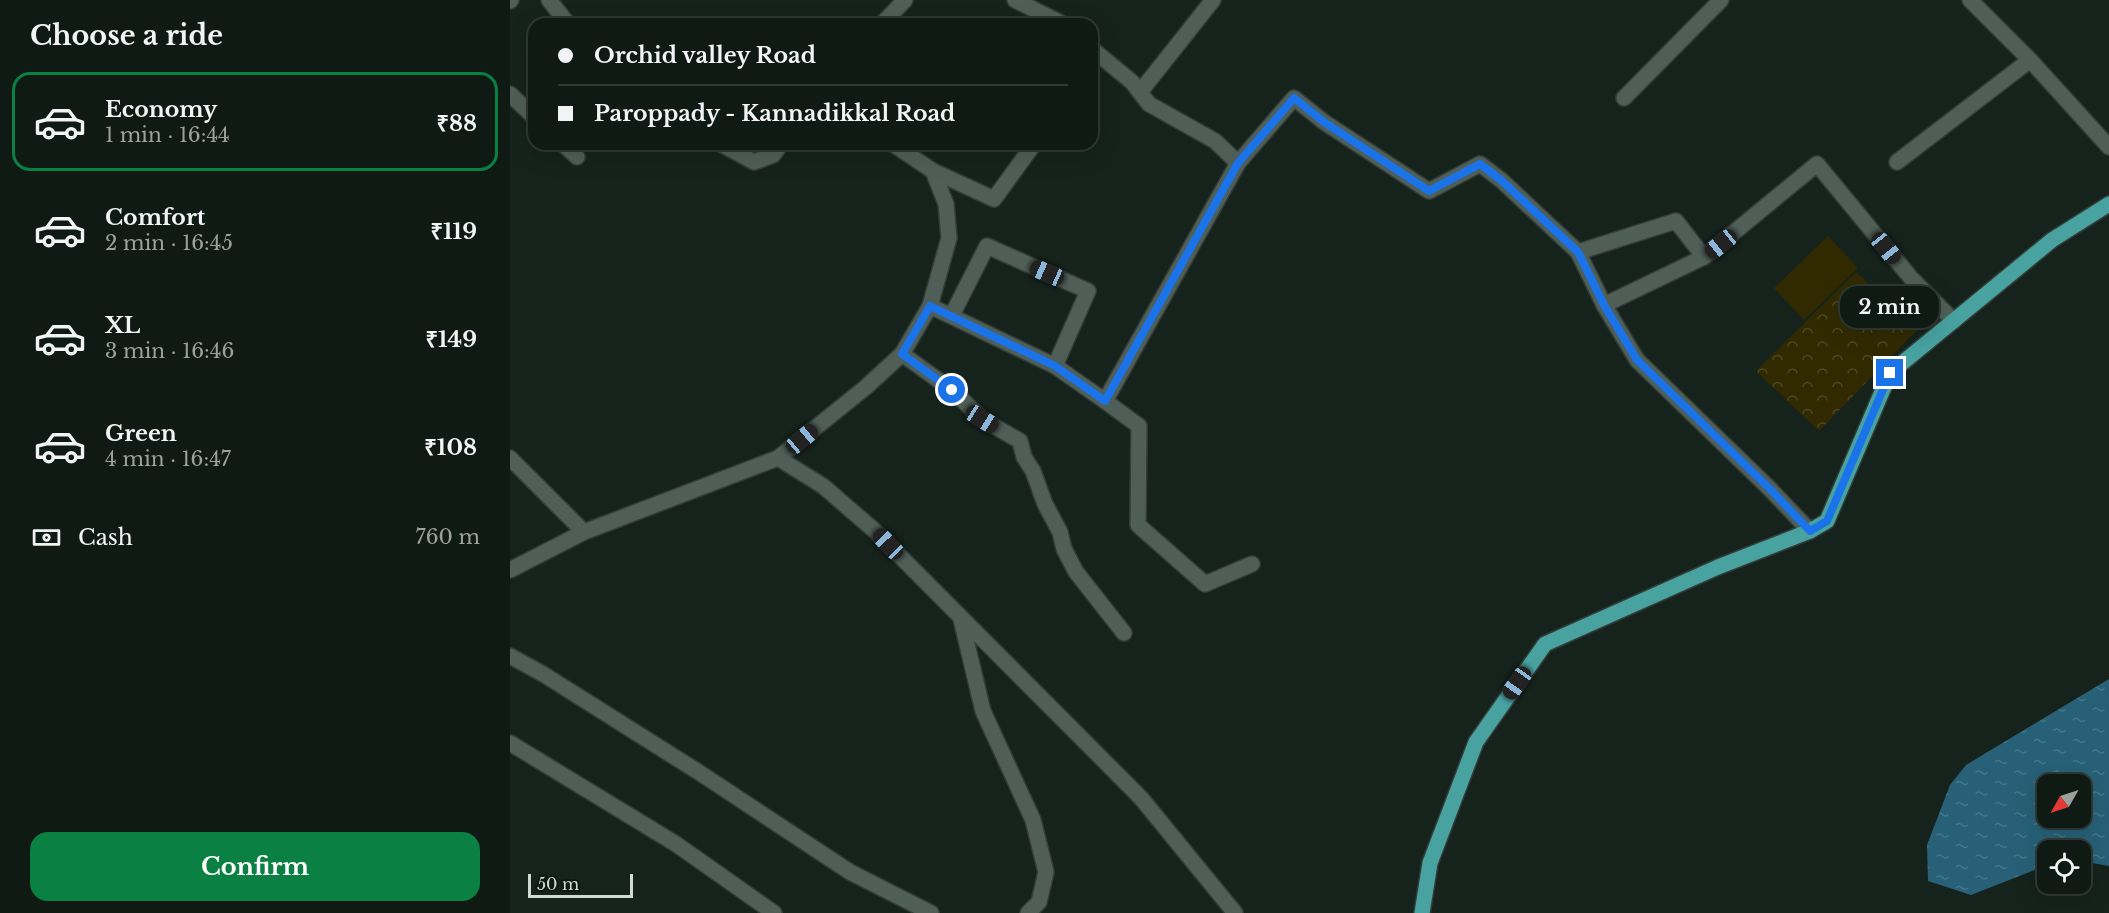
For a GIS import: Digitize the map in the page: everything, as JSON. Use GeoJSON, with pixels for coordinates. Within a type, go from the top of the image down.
{"type":"FeatureCollection","features":[{"type":"Feature","properties":{"kind":"main road"},"geometry":{"type":"LineString","coordinates":[[1422,913],[1430,863],[1476,742],[1545,644],[1718,567],[1810,531],[1827,521],[1890,373],[2052,240],[2109,204]]}},
{"type":"Feature","properties":{"kind":"street"},"geometry":{"type":"LineString","coordinates":[[549,0],[563,18]]}},
{"type":"Feature","properties":{"kind":"street"},"geometry":{"type":"LineString","coordinates":[[888,18],[905,0]]}},
{"type":"Feature","properties":{"kind":"street"},"geometry":{"type":"LineString","coordinates":[[1015,0],[1051,18]]}},
{"type":"Feature","properties":{"kind":"street"},"geometry":{"type":"LineString","coordinates":[[1140,92],[1213,0]]}},
{"type":"Feature","properties":{"kind":"street"},"geometry":{"type":"LineString","coordinates":[[1624,98],[1721,0]]}},
{"type":"Feature","properties":{"kind":"street"},"geometry":{"type":"LineString","coordinates":[[1970,0],[2030,60],[2109,147]]}},
{"type":"Feature","properties":{"kind":"street"},"geometry":{"type":"LineString","coordinates":[[1098,59],[1132,82],[1149,104],[1215,141],[1238,163]]}},
{"type":"Feature","properties":{"kind":"street"},"geometry":{"type":"LineString","coordinates":[[1897,162],[2030,60]]}},
{"type":"Feature","properties":{"kind":"street"},"geometry":{"type":"LineString","coordinates":[[510,94],[528,111]]}},
{"type":"Feature","properties":{"kind":"street"},"geometry":{"type":"LineString","coordinates":[[1105,401],[1238,163],[1294,98],[1324,122],[1429,191],[1480,164],[1501,180],[1578,252],[1604,305],[1637,360],[1810,531]]}},
{"type":"Feature","properties":{"kind":"street"},"geometry":{"type":"LineString","coordinates":[[569,150],[577,157]]}},
{"type":"Feature","properties":{"kind":"street"},"geometry":{"type":"LineString","coordinates":[[732,150],[754,162],[773,155],[777,150]]}},
{"type":"Feature","properties":{"kind":"street"},"geometry":{"type":"LineString","coordinates":[[902,150],[933,171],[994,199],[1030,150]]}},
{"type":"Feature","properties":{"kind":"street"},"geometry":{"type":"LineString","coordinates":[[1604,305],[1704,257],[1817,164],[1911,278],[1954,321]]}},
{"type":"Feature","properties":{"kind":"street"},"geometry":{"type":"LineString","coordinates":[[510,570],[584,532],[778,458],[902,354],[930,306],[949,238],[946,204],[933,171]]}},
{"type":"Feature","properties":{"kind":"street"},"geometry":{"type":"LineString","coordinates":[[1578,252],[1676,220],[1704,257]]}},
{"type":"Feature","properties":{"kind":"street"},"geometry":{"type":"LineString","coordinates":[[952,315],[987,246],[1088,291],[1055,366]]}},
{"type":"Feature","properties":{"kind":"street"},"geometry":{"type":"LineString","coordinates":[[930,306],[1055,366],[1139,426],[1138,525],[1205,584],[1252,564]]}},
{"type":"Feature","properties":{"kind":"street"},"geometry":{"type":"LineString","coordinates":[[902,354],[952,390],[982,419],[1020,441],[1024,457],[1033,471],[1045,504],[1060,532],[1064,549],[1076,572],[1124,633]]}},
{"type":"Feature","properties":{"kind":"street"},"geometry":{"type":"LineString","coordinates":[[510,458],[584,532]]}},
{"type":"Feature","properties":{"kind":"street"},"geometry":{"type":"LineString","coordinates":[[778,458],[823,486],[848,507],[1141,798],[1235,913]]}},
{"type":"Feature","properties":{"kind":"street"},"geometry":{"type":"LineString","coordinates":[[961,619],[983,711],[1033,820],[1046,872],[1039,902],[1028,913]]}},
{"type":"Feature","properties":{"kind":"street"},"geometry":{"type":"LineString","coordinates":[[510,656],[543,674],[700,772],[850,872],[931,913]]}},
{"type":"Feature","properties":{"kind":"street"},"geometry":{"type":"LineString","coordinates":[[510,743],[676,844],[774,913]]}},
{"type":"Feature","properties":{"kind":"green space"},"geometry":{"type":"Polygon","coordinates":[[[1828,236],[1858,268],[1804,320],[1774,288],[1828,236]]]}},
{"type":"Feature","properties":{"kind":"green space"},"geometry":{"type":"Polygon","coordinates":[[[1856,272],[1917,330],[1819,431],[1756,371],[1856,272]]]}},
{"type":"Feature","properties":{"kind":"water"},"geometry":{"type":"Polygon","coordinates":[[[2109,679],[2109,866],[2091,863],[2091,840],[2037,840],[2037,869],[1971,895],[1928,881],[1927,845],[1950,785],[1966,765],[2109,679]]]}},
{"type":"Feature","properties":{"kind":"route"},"geometry":{"type":"LineString","coordinates":[[952,390],[902,354],[930,306],[1055,366],[1105,401],[1238,163],[1294,98],[1324,122],[1429,191],[1480,164],[1501,180],[1578,252],[1604,305],[1637,360],[1810,531],[1827,521],[1890,373]]}}]}
